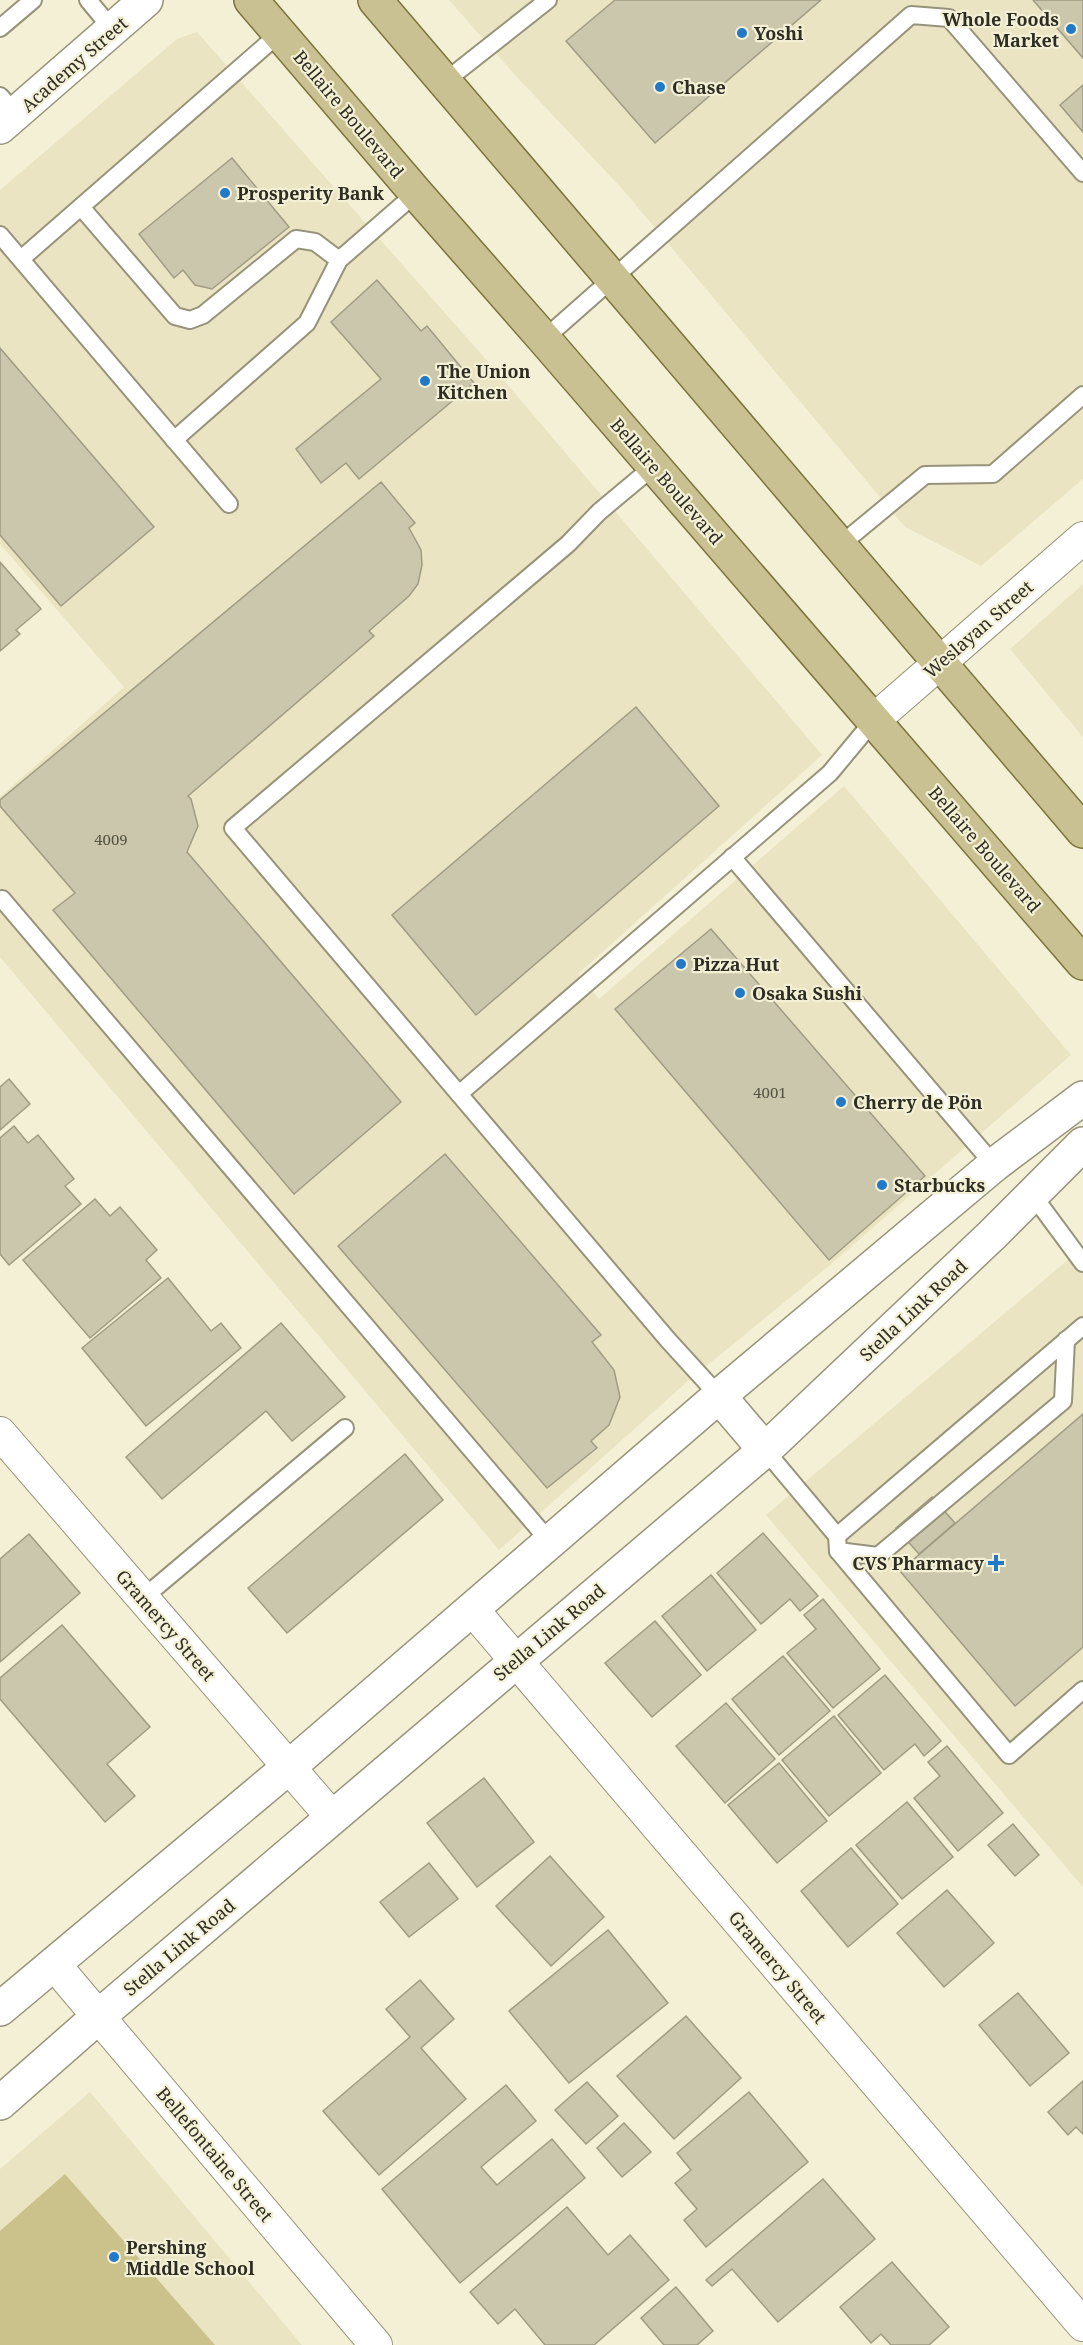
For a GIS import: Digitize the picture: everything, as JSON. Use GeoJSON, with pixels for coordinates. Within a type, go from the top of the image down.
{"type":"FeatureCollection","features":[{"type":"Feature","properties":{"kind":"main road","name":"Academy Street"},"geometry":{"type":"LineString","coordinates":[[5,112],[113,30],[146,0]]}},
{"type":"Feature","properties":{"kind":"main road","name":"Bellaire Boulevard"},"geometry":{"type":"LineString","coordinates":[[251,0],[416,194],[1083,963]]}},
{"type":"Feature","properties":{"kind":"main road"},"geometry":{"type":"LineString","coordinates":[[375,0],[611,280],[1082,829]]}},
{"type":"Feature","properties":{"kind":"main road"},"geometry":{"type":"LineString","coordinates":[[0,2009],[289,1767],[719,1396],[994,1165],[1083,1098]]}},
{"type":"Feature","properties":{"kind":"main road","name":"Stella Link Road"},"geometry":{"type":"LineString","coordinates":[[0,2103],[332,1817],[765,1450],[992,1236],[1083,1144]]}},
{"type":"Feature","properties":{"kind":"main road"},"geometry":{"type":"LineString","coordinates":[[719,1396],[765,1450]]}},
{"type":"Feature","properties":{"kind":"street","name":"Weslayan Street"},"geometry":{"type":"LineString","coordinates":[[874,720],[1083,538]]}},
{"type":"Feature","properties":{"kind":"street","name":"Gramercy Street"},"geometry":{"type":"LineString","coordinates":[[0,1433],[332,1817]]}},
{"type":"Feature","properties":{"kind":"street","name":"Gramercy Street"},"geometry":{"type":"LineString","coordinates":[[472,1609],[1083,2325]]}},
{"type":"Feature","properties":{"kind":"street","name":"Bellefontaine Street"},"geometry":{"type":"LineString","coordinates":[[54,1964],[376,2345]]}},
{"type":"Feature","properties":{"kind":"lane"},"geometry":{"type":"LineString","coordinates":[[0,27],[33,0]]}},
{"type":"Feature","properties":{"kind":"lane"},"geometry":{"type":"LineString","coordinates":[[88,0],[113,30]]}},
{"type":"Feature","properties":{"kind":"lane"},"geometry":{"type":"LineString","coordinates":[[444,82],[548,0]]}},
{"type":"Feature","properties":{"kind":"lane"},"geometry":{"type":"LineString","coordinates":[[544,339],[911,15],[950,18],[1083,173]]}},
{"type":"Feature","properties":{"kind":"lane"},"geometry":{"type":"LineString","coordinates":[[21,259],[280,33]]}},
{"type":"Feature","properties":{"kind":"lane"},"geometry":{"type":"LineString","coordinates":[[174,440],[307,323],[339,260],[416,194]]}},
{"type":"Feature","properties":{"kind":"lane"},"geometry":{"type":"LineString","coordinates":[[81,207],[175,316],[190,320],[203,315],[296,239],[315,242],[339,260]]}},
{"type":"Feature","properties":{"kind":"lane"},"geometry":{"type":"LineString","coordinates":[[0,235],[229,504]]}},
{"type":"Feature","properties":{"kind":"lane"},"geometry":{"type":"LineString","coordinates":[[839,546],[925,475],[993,474],[1083,395]]}},
{"type":"Feature","properties":{"kind":"lane"},"geometry":{"type":"LineString","coordinates":[[654,466],[599,512],[568,544],[233,828],[661,1331],[719,1396]]}},
{"type":"Feature","properties":{"kind":"lane"},"geometry":{"type":"LineString","coordinates":[[459,1094],[830,773],[874,720]]}},
{"type":"Feature","properties":{"kind":"lane"},"geometry":{"type":"LineString","coordinates":[[732,857],[994,1165]]}},
{"type":"Feature","properties":{"kind":"lane"},"geometry":{"type":"LineString","coordinates":[[2,899],[550,1542]]}},
{"type":"Feature","properties":{"kind":"lane"},"geometry":{"type":"LineString","coordinates":[[1032,1194],[1083,1263]]}},
{"type":"Feature","properties":{"kind":"lane"},"geometry":{"type":"LineString","coordinates":[[837,1543],[1083,1326]]}},
{"type":"Feature","properties":{"kind":"lane"},"geometry":{"type":"LineString","coordinates":[[837,1543],[878,1556],[1064,1401],[1066,1340]]}},
{"type":"Feature","properties":{"kind":"lane"},"geometry":{"type":"LineString","coordinates":[[143,1598],[345,1428]]}},
{"type":"Feature","properties":{"kind":"lane"},"geometry":{"type":"LineString","coordinates":[[765,1450],[837,1543],[1010,1755],[1083,1690]]}},
{"type":"Feature","properties":{"kind":"shaded area"},"geometry":{"type":"Polygon","coordinates":[[[449,0],[1083,0],[1083,479],[981,566],[905,527],[625,192],[516,76],[449,0]]]}},
{"type":"Feature","properties":{"kind":"shaded area"},"geometry":{"type":"Polygon","coordinates":[[[197,32],[490,364],[822,755],[578,974],[599,999],[844,786],[1071,1055],[830,1265],[688,1381],[499,1550],[0,957],[0,797],[124,687],[0,544],[0,190],[177,39],[197,32]]]}},
{"type":"Feature","properties":{"kind":"shaded area"},"geometry":{"type":"Polygon","coordinates":[[[1083,584],[1083,737],[1010,649],[1083,584]]]}},
{"type":"Feature","properties":{"kind":"shaded area"},"geometry":{"type":"Polygon","coordinates":[[[1083,1247],[1083,1887],[766,1515],[1083,1247]]]}},
{"type":"Feature","properties":{"kind":"shaded area","name":"Pershing Middle School"},"geometry":{"type":"Polygon","coordinates":[[[90,2092],[302,2345],[0,2345],[0,2169],[90,2092]]]}},
{"type":"Feature","properties":{"kind":"shaded area"},"geometry":{"type":"Polygon","coordinates":[[[65,2174],[215,2345],[0,2345],[0,2231],[65,2174]]]}},
{"type":"Feature","properties":{"kind":"building"},"geometry":{"type":"Polygon","coordinates":[[[615,0],[821,0],[655,143],[566,41],[615,0]]]}},
{"type":"Feature","properties":{"kind":"building","name":"Whole Foods Market"},"geometry":{"type":"Polygon","coordinates":[[[1033,0],[1083,0],[1083,58],[1033,0]]]}},
{"type":"Feature","properties":{"kind":"building"},"geometry":{"type":"Polygon","coordinates":[[[1083,85],[1083,132],[1060,105],[1083,85]]]}},
{"type":"Feature","properties":{"kind":"building","name":"Prosperity Bank"},"geometry":{"type":"Polygon","coordinates":[[[232,158],[289,227],[212,289],[195,285],[183,270],[174,278],[139,234],[232,158]]]}},
{"type":"Feature","properties":{"kind":"building","name":"The Union Kitchen"},"geometry":{"type":"Polygon","coordinates":[[[377,280],[421,331],[427,326],[474,383],[359,479],[346,463],[321,483],[296,449],[381,379],[331,322],[377,280]]]}},
{"type":"Feature","properties":{"kind":"building"},"geometry":{"type":"Polygon","coordinates":[[[0,348],[154,527],[61,606],[0,535],[0,348]]]}},
{"type":"Feature","properties":{"kind":"building"},"geometry":{"type":"Polygon","coordinates":[[[381,482],[415,523],[409,528],[421,550],[422,565],[418,584],[409,596],[369,631],[374,636],[188,796],[191,799],[198,826],[187,852],[401,1102],[294,1194],[53,910],[75,893],[0,806],[0,800],[381,482]]]}},
{"type":"Feature","properties":{"kind":"building"},"geometry":{"type":"Polygon","coordinates":[[[0,562],[41,609],[16,630],[20,634],[0,651],[0,562]]]}},
{"type":"Feature","properties":{"kind":"building"},"geometry":{"type":"Polygon","coordinates":[[[636,707],[719,806],[476,1015],[392,915],[636,707]]]}},
{"type":"Feature","properties":{"kind":"building"},"geometry":{"type":"Polygon","coordinates":[[[711,929],[925,1176],[829,1260],[615,1009],[711,929]]]}},
{"type":"Feature","properties":{"kind":"building"},"geometry":{"type":"Polygon","coordinates":[[[9,1079],[30,1104],[0,1130],[0,1087],[9,1079]]]}},
{"type":"Feature","properties":{"kind":"building"},"geometry":{"type":"Polygon","coordinates":[[[14,1126],[28,1143],[38,1135],[74,1179],[65,1186],[81,1204],[9,1265],[0,1254],[0,1138],[14,1126]]]}},
{"type":"Feature","properties":{"kind":"building"},"geometry":{"type":"Polygon","coordinates":[[[445,1154],[601,1335],[592,1342],[614,1370],[620,1397],[609,1425],[591,1441],[597,1448],[547,1488],[338,1246],[445,1154]]]}},
{"type":"Feature","properties":{"kind":"building"},"geometry":{"type":"Polygon","coordinates":[[[95,1199],[110,1216],[120,1207],[157,1250],[146,1260],[161,1278],[90,1338],[23,1260],[95,1199]]]}},
{"type":"Feature","properties":{"kind":"building"},"geometry":{"type":"Polygon","coordinates":[[[168,1278],[211,1331],[221,1323],[241,1348],[146,1426],[82,1348],[168,1278]]]}},
{"type":"Feature","properties":{"kind":"building"},"geometry":{"type":"Polygon","coordinates":[[[281,1323],[345,1397],[292,1441],[266,1411],[162,1499],[126,1457],[281,1323]]]}},
{"type":"Feature","properties":{"kind":"building","name":"CVS Pharmacy"},"geometry":{"type":"Polygon","coordinates":[[[1083,1414],[1083,1647],[1015,1706],[900,1571],[1083,1414]]]}},
{"type":"Feature","properties":{"kind":"building"},"geometry":{"type":"Polygon","coordinates":[[[405,1454],[443,1500],[287,1633],[248,1588],[405,1454]]]}},
{"type":"Feature","properties":{"kind":"building"},"geometry":{"type":"Polygon","coordinates":[[[932,1497],[955,1523],[919,1554],[896,1528],[932,1497]]]}},
{"type":"Feature","properties":{"kind":"building"},"geometry":{"type":"Polygon","coordinates":[[[763,1533],[818,1596],[800,1611],[790,1599],[761,1624],[717,1573],[763,1533]]]}},
{"type":"Feature","properties":{"kind":"building"},"geometry":{"type":"Polygon","coordinates":[[[29,1534],[80,1593],[0,1662],[0,1559],[29,1534]]]}},
{"type":"Feature","properties":{"kind":"building"},"geometry":{"type":"Polygon","coordinates":[[[711,1575],[756,1630],[707,1671],[662,1616],[711,1575]]]}},
{"type":"Feature","properties":{"kind":"building"},"geometry":{"type":"Polygon","coordinates":[[[823,1599],[880,1669],[833,1708],[787,1653],[816,1629],[804,1615],[823,1599]]]}},
{"type":"Feature","properties":{"kind":"building"},"geometry":{"type":"Polygon","coordinates":[[[655,1621],[701,1675],[652,1717],[605,1663],[655,1621]]]}},
{"type":"Feature","properties":{"kind":"building"},"geometry":{"type":"Polygon","coordinates":[[[62,1625],[150,1727],[107,1764],[135,1796],[105,1822],[0,1699],[0,1678],[62,1625]]]}},
{"type":"Feature","properties":{"kind":"building"},"geometry":{"type":"Polygon","coordinates":[[[783,1656],[830,1711],[779,1755],[732,1699],[783,1656]]]}},
{"type":"Feature","properties":{"kind":"building"},"geometry":{"type":"Polygon","coordinates":[[[885,1675],[941,1741],[924,1756],[915,1744],[884,1770],[838,1715],[885,1675]]]}},
{"type":"Feature","properties":{"kind":"building"},"geometry":{"type":"Polygon","coordinates":[[[726,1703],[775,1759],[725,1803],[676,1746],[726,1703]]]}},
{"type":"Feature","properties":{"kind":"building"},"geometry":{"type":"Polygon","coordinates":[[[834,1716],[881,1773],[829,1816],[782,1760],[834,1716]]]}},
{"type":"Feature","properties":{"kind":"building"},"geometry":{"type":"Polygon","coordinates":[[[947,1746],[1003,1813],[958,1851],[914,1798],[940,1776],[928,1762],[947,1746]]]}},
{"type":"Feature","properties":{"kind":"building"},"geometry":{"type":"Polygon","coordinates":[[[779,1763],[827,1821],[777,1863],[728,1805],[779,1763]]]}},
{"type":"Feature","properties":{"kind":"building"},"geometry":{"type":"Polygon","coordinates":[[[484,1778],[534,1842],[477,1887],[427,1823],[484,1778]]]}},
{"type":"Feature","properties":{"kind":"building"},"geometry":{"type":"Polygon","coordinates":[[[907,1802],[953,1857],[902,1899],[856,1845],[907,1802]]]}},
{"type":"Feature","properties":{"kind":"building"},"geometry":{"type":"Polygon","coordinates":[[[1013,1824],[1039,1855],[1015,1876],[988,1845],[1013,1824]]]}},
{"type":"Feature","properties":{"kind":"building"},"geometry":{"type":"Polygon","coordinates":[[[851,1848],[898,1904],[848,1947],[801,1891],[851,1848]]]}},
{"type":"Feature","properties":{"kind":"building"},"geometry":{"type":"Polygon","coordinates":[[[550,1856],[604,1917],[551,1966],[496,1906],[550,1856]]]}},
{"type":"Feature","properties":{"kind":"building"},"geometry":{"type":"Polygon","coordinates":[[[429,1863],[458,1899],[409,1937],[380,1902],[429,1863]]]}},
{"type":"Feature","properties":{"kind":"building"},"geometry":{"type":"Polygon","coordinates":[[[947,1890],[994,1943],[944,1987],[897,1933],[947,1890]]]}},
{"type":"Feature","properties":{"kind":"building"},"geometry":{"type":"Polygon","coordinates":[[[608,1930],[668,2003],[569,2083],[509,2011],[608,1930]]]}},
{"type":"Feature","properties":{"kind":"building"},"geometry":{"type":"Polygon","coordinates":[[[420,1980],[454,2019],[421,2048],[466,2099],[379,2175],[323,2111],[410,2037],[386,2009],[420,1980]]]}},
{"type":"Feature","properties":{"kind":"building"},"geometry":{"type":"Polygon","coordinates":[[[1018,1993],[1069,2053],[1030,2086],[979,2025],[1018,1993]]]}},
{"type":"Feature","properties":{"kind":"building"},"geometry":{"type":"Polygon","coordinates":[[[686,2016],[741,2078],[674,2139],[617,2076],[686,2016]]]}},
{"type":"Feature","properties":{"kind":"building"},"geometry":{"type":"Polygon","coordinates":[[[1083,2081],[1083,2134],[1076,2127],[1068,2135],[1048,2112],[1083,2081]]]}},
{"type":"Feature","properties":{"kind":"building"},"geometry":{"type":"Polygon","coordinates":[[[587,2082],[618,2116],[586,2144],[555,2110],[587,2082]]]}},
{"type":"Feature","properties":{"kind":"building"},"geometry":{"type":"Polygon","coordinates":[[[506,2085],[536,2121],[481,2167],[497,2185],[552,2139],[585,2178],[460,2283],[382,2189],[506,2085]]]}},
{"type":"Feature","properties":{"kind":"building"},"geometry":{"type":"Polygon","coordinates":[[[749,2092],[808,2162],[706,2247],[684,2220],[697,2209],[675,2183],[691,2170],[677,2153],[749,2092]]]}},
{"type":"Feature","properties":{"kind":"building"},"geometry":{"type":"Polygon","coordinates":[[[624,2123],[651,2152],[622,2177],[597,2148],[624,2123]]]}},
{"type":"Feature","properties":{"kind":"building"},"geometry":{"type":"Polygon","coordinates":[[[823,2179],[875,2239],[778,2322],[732,2269],[712,2286],[706,2280],[823,2179]]]}},
{"type":"Feature","properties":{"kind":"building"},"geometry":{"type":"Polygon","coordinates":[[[567,2207],[608,2255],[630,2235],[669,2280],[594,2345],[545,2345],[515,2309],[498,2324],[470,2292],[567,2207]]]}},
{"type":"Feature","properties":{"kind":"building"},"geometry":{"type":"Polygon","coordinates":[[[892,2262],[949,2327],[929,2345],[891,2345],[881,2334],[871,2343],[840,2307],[892,2262]]]}},
{"type":"Feature","properties":{"kind":"building"},"geometry":{"type":"Polygon","coordinates":[[[676,2287],[713,2331],[697,2345],[664,2345],[641,2318],[676,2287]]]}},
{"type":"Feature","properties":{"kind":"place","name":"Whole Foods Market"},"geometry":{"type":"Point","coordinates":[1071,29]}},
{"type":"Feature","properties":{"kind":"place","name":"Yoshi"},"geometry":{"type":"Point","coordinates":[742,33]}},
{"type":"Feature","properties":{"kind":"place","name":"Chase"},"geometry":{"type":"Point","coordinates":[660,87]}},
{"type":"Feature","properties":{"kind":"place","name":"Prosperity Bank"},"geometry":{"type":"Point","coordinates":[225,193]}},
{"type":"Feature","properties":{"kind":"place","name":"The Union Kitchen"},"geometry":{"type":"Point","coordinates":[425,381]}},
{"type":"Feature","properties":{"kind":"place","name":"Pizza Hut"},"geometry":{"type":"Point","coordinates":[681,964]}},
{"type":"Feature","properties":{"kind":"place","name":"Osaka Sushi"},"geometry":{"type":"Point","coordinates":[740,993]}},
{"type":"Feature","properties":{"kind":"place","name":"Cherry de Pön"},"geometry":{"type":"Point","coordinates":[841,1102]}},
{"type":"Feature","properties":{"kind":"place","name":"Starbucks"},"geometry":{"type":"Point","coordinates":[882,1185]}},
{"type":"Feature","properties":{"kind":"place","name":"CVS Pharmacy"},"geometry":{"type":"Point","coordinates":[996,1563]}},
{"type":"Feature","properties":{"kind":"place","name":"Pershing Middle School"},"geometry":{"type":"Point","coordinates":[114,2257]}}]}
